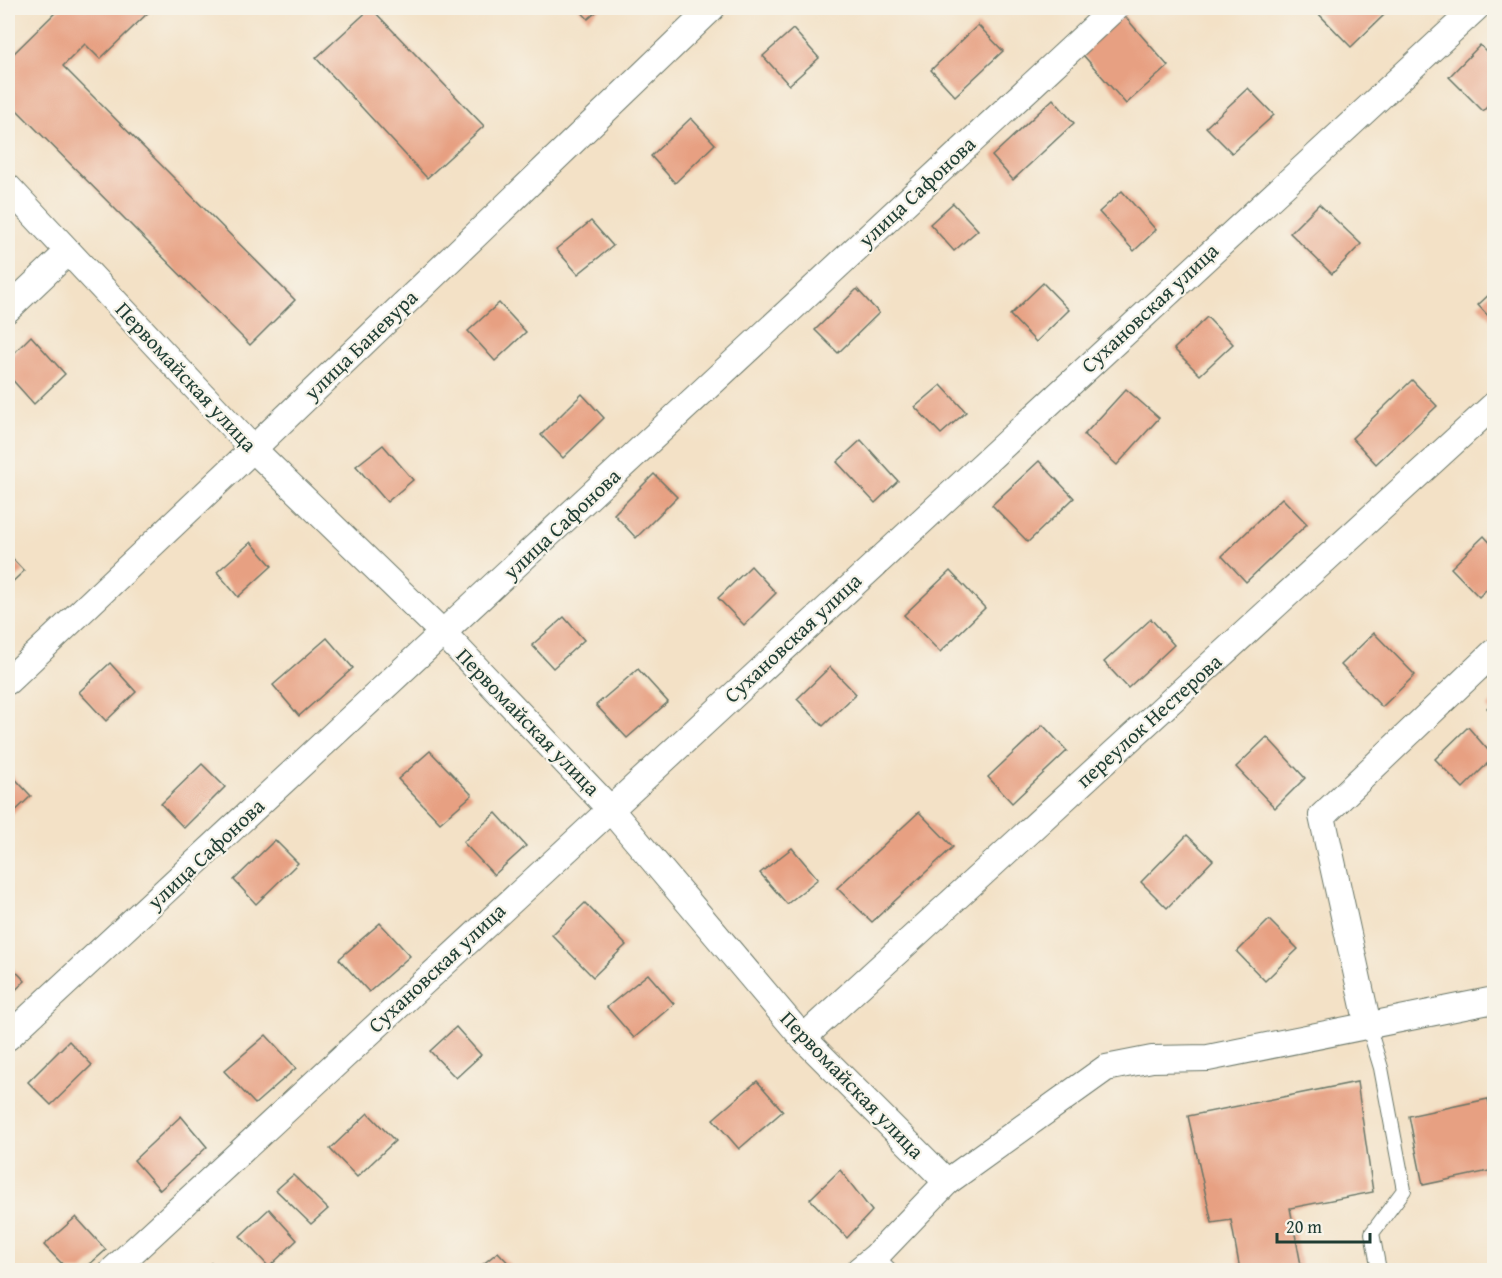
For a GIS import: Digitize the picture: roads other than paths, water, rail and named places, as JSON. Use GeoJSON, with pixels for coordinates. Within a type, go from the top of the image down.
{"type":"FeatureCollection","features":[{"type":"Feature","properties":{"kind":"street","name":"улица Баневура"},"geometry":{"type":"LineString","coordinates":[[8,681],[712,8]]}},
{"type":"Feature","properties":{"kind":"street","name":"улица Сафонова"},"geometry":{"type":"LineString","coordinates":[[8,1037],[1115,8]]}},
{"type":"Feature","properties":{"kind":"street","name":"Сухановская улица"},"geometry":{"type":"LineString","coordinates":[[113,1270],[609,808],[1476,8]]}},
{"type":"Feature","properties":{"kind":"street","name":"Первомайская улица"},"geometry":{"type":"LineString","coordinates":[[8,187],[253,449],[444,634],[609,808],[802,1038],[947,1182]]}},
{"type":"Feature","properties":{"kind":"street"},"geometry":{"type":"LineString","coordinates":[[8,309],[68,252]]}},
{"type":"Feature","properties":{"kind":"street","name":"переулок Нестерова"},"geometry":{"type":"LineString","coordinates":[[802,1038],[1494,405]]}},
{"type":"Feature","properties":{"kind":"street"},"geometry":{"type":"LineString","coordinates":[[1368,1025],[1322,816],[1494,652]]}},
{"type":"Feature","properties":{"kind":"street"},"geometry":{"type":"LineString","coordinates":[[875,1266],[947,1182],[1106,1068],[1152,1059],[1208,1058],[1494,1000]]}},
{"type":"Feature","properties":{"kind":"lane"},"geometry":{"type":"LineString","coordinates":[[1368,1025],[1381,1068],[1404,1190],[1372,1233],[1379,1270]]}}]}
